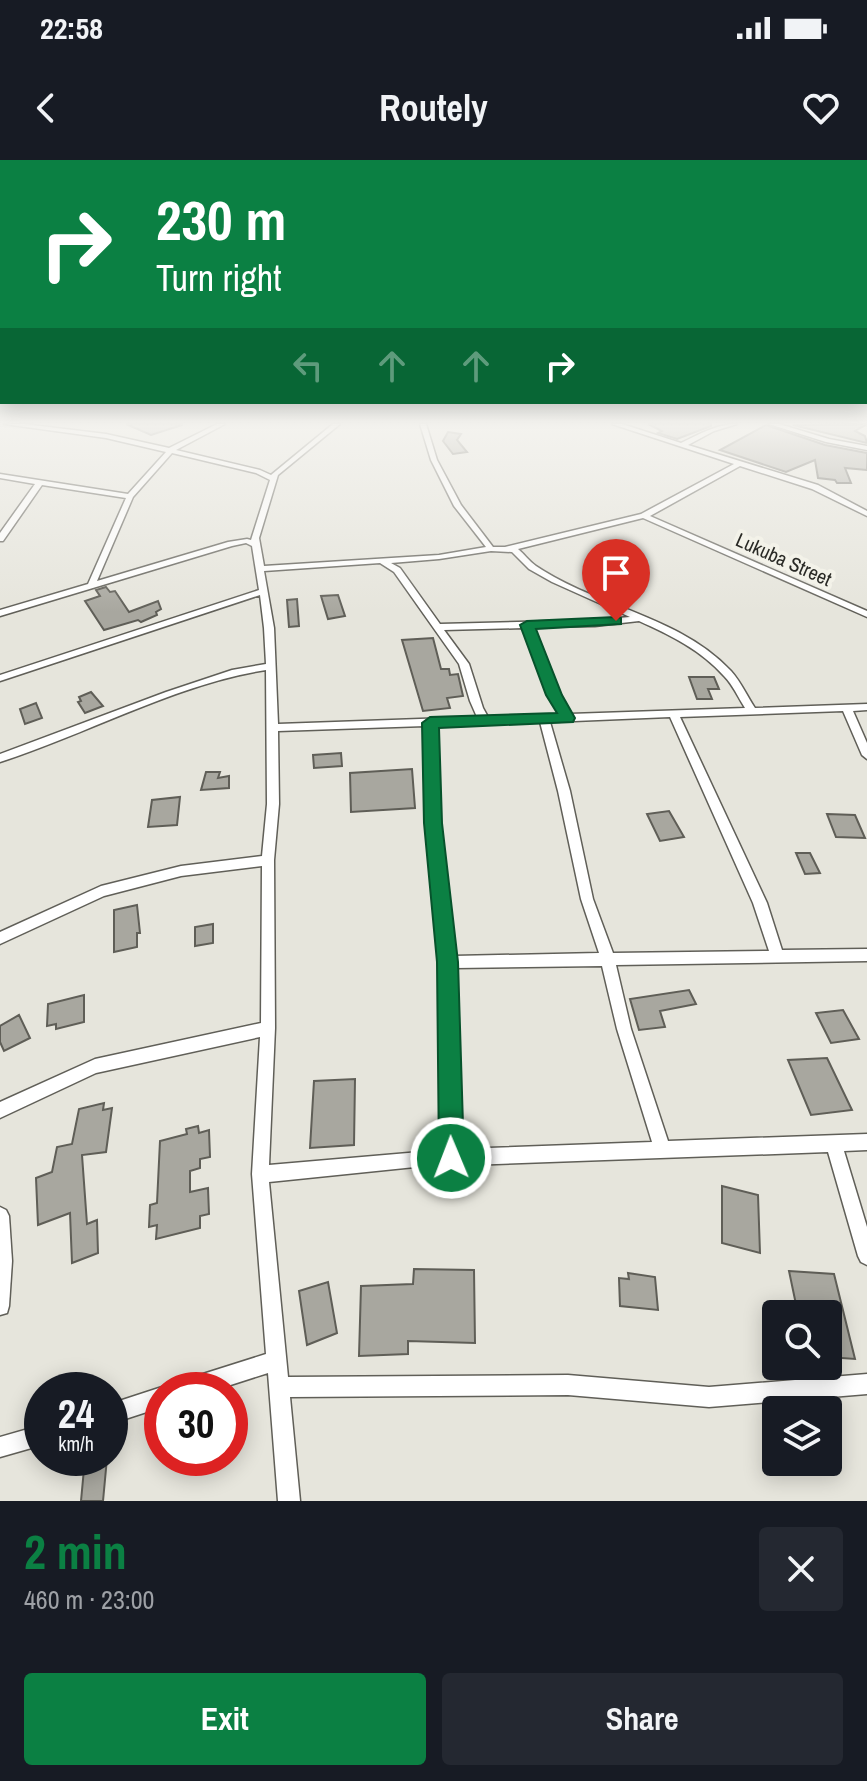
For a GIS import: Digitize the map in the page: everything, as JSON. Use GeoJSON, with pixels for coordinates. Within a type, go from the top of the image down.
{"type":"FeatureCollection","features":[{"type":"Feature","properties":{"kind":"street"},"geometry":{"type":"LineString","coordinates":[[0,539],[37,487]]}},
{"type":"Feature","properties":{"kind":"street"},"geometry":{"type":"LineString","coordinates":[[64,487],[130,496]]}},
{"type":"Feature","properties":{"kind":"street"},"geometry":{"type":"LineString","coordinates":[[91,586],[130,496],[138,487]]}},
{"type":"Feature","properties":{"kind":"street"},"geometry":{"type":"LineString","coordinates":[[271,487],[251,539],[263,591],[273,728],[273,804],[268,860],[268,1028],[260,1174],[289,1501]]}},
{"type":"Feature","properties":{"kind":"street"},"geometry":{"type":"LineString","coordinates":[[448,487],[458,506],[491,549]]}},
{"type":"Feature","properties":{"kind":"street"},"geometry":{"type":"LineString","coordinates":[[508,549],[644,516],[697,487]]}},
{"type":"Feature","properties":{"kind":"street"},"geometry":{"type":"LineString","coordinates":[[814,487],[867,514]]}},
{"type":"Feature","properties":{"kind":"street"},"geometry":{"type":"LineString","coordinates":[[852,504],[867,503]]}},
{"type":"Feature","properties":{"kind":"street","name":"Lukuba Street"},"geometry":{"type":"LineString","coordinates":[[644,516],[867,614]]}},
{"type":"Feature","properties":{"kind":"street"},"geometry":{"type":"LineString","coordinates":[[0,613],[251,539]]}},
{"type":"Feature","properties":{"kind":"street"},"geometry":{"type":"LineString","coordinates":[[259,569],[382,561],[491,549],[514,550],[531,567],[679,637],[728,675],[752,711]]}},
{"type":"Feature","properties":{"kind":"street"},"geometry":{"type":"LineString","coordinates":[[382,561],[397,570],[464,664],[471,678],[477,709],[485,721]]}},
{"type":"Feature","properties":{"kind":"street"},"geometry":{"type":"LineString","coordinates":[[0,678],[263,591]]}},
{"type":"Feature","properties":{"kind":"street"},"geometry":{"type":"LineString","coordinates":[[437,627],[638,619]]}},
{"type":"Feature","properties":{"kind":"street"},"geometry":{"type":"LineString","coordinates":[[527,625],[554,695],[567,718]]}},
{"type":"Feature","properties":{"kind":"street"},"geometry":{"type":"LineString","coordinates":[[0,758],[170,694],[269,663]]}},
{"type":"Feature","properties":{"kind":"street"},"geometry":{"type":"LineString","coordinates":[[846,707],[867,755]]}},
{"type":"Feature","properties":{"kind":"street"},"geometry":{"type":"LineString","coordinates":[[273,728],[867,707]]}},
{"type":"Feature","properties":{"kind":"street"},"geometry":{"type":"LineString","coordinates":[[674,715],[760,903],[777,955]]}},
{"type":"Feature","properties":{"kind":"street"},"geometry":{"type":"LineString","coordinates":[[544,719],[564,791],[587,899],[608,960],[624,1029],[662,1148]]}},
{"type":"Feature","properties":{"kind":"street"},"geometry":{"type":"LineString","coordinates":[[430,723],[435,847],[448,962],[451,1158]]}},
{"type":"Feature","properties":{"kind":"street"},"geometry":{"type":"LineString","coordinates":[[0,938],[101,891],[181,871],[268,860]]}},
{"type":"Feature","properties":{"kind":"street"},"geometry":{"type":"LineString","coordinates":[[448,962],[867,955]]}},
{"type":"Feature","properties":{"kind":"street"},"geometry":{"type":"LineString","coordinates":[[0,1110],[95,1066],[268,1028]]}},
{"type":"Feature","properties":{"kind":"street"},"geometry":{"type":"LineString","coordinates":[[833,1142],[867,1256]]}},
{"type":"Feature","properties":{"kind":"street"},"geometry":{"type":"LineString","coordinates":[[260,1174],[451,1158],[867,1142]]}},
{"type":"Feature","properties":{"kind":"street"},"geometry":{"type":"LineString","coordinates":[[0,1216],[3,1261],[0,1306]]}},
{"type":"Feature","properties":{"kind":"street"},"geometry":{"type":"LineString","coordinates":[[240,1372],[275,1361]]}},
{"type":"Feature","properties":{"kind":"street"},"geometry":{"type":"LineString","coordinates":[[279,1387],[568,1385],[709,1397],[867,1384]]}},
{"type":"Feature","properties":{"kind":"street"},"geometry":{"type":"LineString","coordinates":[[0,1447],[24,1440]]}},
{"type":"Feature","properties":{"kind":"building"},"geometry":{"type":"Polygon","coordinates":[[[106,587],[110,592],[115,591],[129,612],[158,601],[161,609],[156,612],[157,615],[141,622],[138,620],[104,630],[85,601],[100,596],[96,590],[106,587]]]}},
{"type":"Feature","properties":{"kind":"building"},"geometry":{"type":"Polygon","coordinates":[[[338,595],[345,616],[328,619],[321,596],[338,595]]]}},
{"type":"Feature","properties":{"kind":"building"},"geometry":{"type":"Polygon","coordinates":[[[297,599],[299,626],[289,627],[287,600],[297,599]]]}},
{"type":"Feature","properties":{"kind":"building"},"geometry":{"type":"Polygon","coordinates":[[[433,638],[441,669],[449,669],[450,675],[458,674],[463,696],[447,698],[450,708],[423,711],[402,640],[433,638]]]}},
{"type":"Feature","properties":{"kind":"building"},"geometry":{"type":"Polygon","coordinates":[[[689,677],[714,677],[719,689],[708,689],[712,699],[697,699],[689,677]]]}},
{"type":"Feature","properties":{"kind":"building"},"geometry":{"type":"Polygon","coordinates":[[[91,692],[103,706],[85,713],[78,702],[81,701],[79,697],[91,692]]]}},
{"type":"Feature","properties":{"kind":"building"},"geometry":{"type":"Polygon","coordinates":[[[36,703],[42,718],[25,724],[20,709],[36,703]]]}},
{"type":"Feature","properties":{"kind":"building"},"geometry":{"type":"Polygon","coordinates":[[[341,753],[342,766],[314,768],[313,755],[341,753]]]}},
{"type":"Feature","properties":{"kind":"building"},"geometry":{"type":"Polygon","coordinates":[[[412,769],[415,808],[351,812],[350,773],[412,769]]]}},
{"type":"Feature","properties":{"kind":"building"},"geometry":{"type":"Polygon","coordinates":[[[206,772],[220,772],[218,778],[229,776],[229,788],[201,790],[206,772]]]}},
{"type":"Feature","properties":{"kind":"building"},"geometry":{"type":"Polygon","coordinates":[[[180,797],[177,825],[148,827],[152,800],[180,797]]]}},
{"type":"Feature","properties":{"kind":"building"},"geometry":{"type":"Polygon","coordinates":[[[669,811],[684,837],[660,841],[647,814],[669,811]]]}},
{"type":"Feature","properties":{"kind":"building"},"geometry":{"type":"Polygon","coordinates":[[[827,814],[855,815],[865,838],[836,837],[827,814]]]}},
{"type":"Feature","properties":{"kind":"building"},"geometry":{"type":"Polygon","coordinates":[[[796,853],[810,853],[820,873],[805,874],[796,853]]]}},
{"type":"Feature","properties":{"kind":"building"},"geometry":{"type":"Polygon","coordinates":[[[137,905],[140,933],[137,933],[137,947],[114,952],[114,910],[137,905]]]}},
{"type":"Feature","properties":{"kind":"building"},"geometry":{"type":"Polygon","coordinates":[[[213,924],[213,943],[195,946],[195,927],[213,924]]]}},
{"type":"Feature","properties":{"kind":"building"},"geometry":{"type":"Polygon","coordinates":[[[689,990],[696,1004],[660,1011],[665,1027],[639,1030],[630,999],[689,990]]]}},
{"type":"Feature","properties":{"kind":"building"},"geometry":{"type":"Polygon","coordinates":[[[84,995],[84,1022],[56,1029],[56,1024],[47,1026],[48,1004],[84,995]]]}},
{"type":"Feature","properties":{"kind":"building"},"geometry":{"type":"Polygon","coordinates":[[[843,1010],[859,1039],[831,1043],[816,1013],[843,1010]]]}},
{"type":"Feature","properties":{"kind":"building"},"geometry":{"type":"Polygon","coordinates":[[[19,1015],[30,1038],[4,1051],[0,1042],[0,1026],[19,1015]]]}},
{"type":"Feature","properties":{"kind":"building"},"geometry":{"type":"Polygon","coordinates":[[[827,1058],[852,1110],[811,1115],[788,1060],[827,1058]]]}},
{"type":"Feature","properties":{"kind":"building"},"geometry":{"type":"Polygon","coordinates":[[[355,1079],[354,1145],[310,1148],[314,1081],[355,1079]]]}},
{"type":"Feature","properties":{"kind":"building"},"geometry":{"type":"Polygon","coordinates":[[[104,1103],[103,1110],[112,1108],[106,1152],[82,1155],[87,1224],[97,1220],[98,1253],[72,1263],[70,1213],[38,1225],[36,1178],[52,1172],[57,1147],[72,1144],[79,1109],[104,1103]]]}},
{"type":"Feature","properties":{"kind":"building"},"geometry":{"type":"Polygon","coordinates":[[[198,1126],[199,1133],[209,1130],[210,1157],[200,1159],[200,1168],[190,1171],[190,1192],[208,1188],[209,1214],[200,1216],[200,1228],[156,1239],[157,1225],[149,1227],[150,1205],[157,1203],[160,1141],[187,1134],[186,1129],[198,1126]]]}},
{"type":"Feature","properties":{"kind":"building"},"geometry":{"type":"Polygon","coordinates":[[[722,1186],[758,1195],[760,1253],[722,1243],[722,1186]]]}},
{"type":"Feature","properties":{"kind":"building"},"geometry":{"type":"Polygon","coordinates":[[[414,1269],[474,1270],[475,1343],[408,1341],[408,1354],[359,1356],[361,1286],[413,1284],[414,1269]]]}},
{"type":"Feature","properties":{"kind":"building"},"geometry":{"type":"Polygon","coordinates":[[[789,1271],[834,1274],[840,1300],[795,1300],[789,1271]]]}},
{"type":"Feature","properties":{"kind":"building"},"geometry":{"type":"Polygon","coordinates":[[[628,1273],[655,1277],[658,1310],[620,1306],[619,1278],[629,1279],[628,1273]]]}},
{"type":"Feature","properties":{"kind":"building"},"geometry":{"type":"Polygon","coordinates":[[[328,1282],[337,1333],[307,1345],[299,1291],[328,1282]]]}},
{"type":"Feature","properties":{"kind":"building"},"geometry":{"type":"Polygon","coordinates":[[[842,1306],[855,1359],[842,1358],[842,1306]]]}},
{"type":"Feature","properties":{"kind":"building"},"geometry":{"type":"Polygon","coordinates":[[[83,1476],[105,1476],[103,1501],[81,1501],[83,1476]]]}},
{"type":"Feature","properties":{"kind":"route"},"geometry":{"type":"LineString","coordinates":[[451,1158],[448,962],[433,823],[430,723],[567,718],[554,695],[527,625],[616,621]]}}]}
